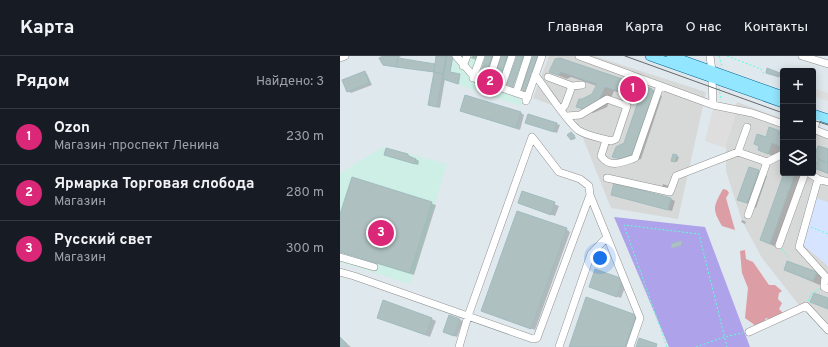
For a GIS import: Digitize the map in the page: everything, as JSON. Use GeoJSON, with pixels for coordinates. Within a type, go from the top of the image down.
{"type":"FeatureCollection","features":[{"type":"Feature","properties":{"kind":"main road"},"geometry":{"type":"LineString","coordinates":[[650,56],[780,95]]}},
{"type":"Feature","properties":{"kind":"main road"},"geometry":{"type":"LineString","coordinates":[[671,56],[780,102]]}},
{"type":"Feature","properties":{"kind":"main road"},"geometry":{"type":"LineString","coordinates":[[818,112],[828,119]]}},
{"type":"Feature","properties":{"kind":"street"},"geometry":{"type":"LineString","coordinates":[[340,58],[345,56]]}},
{"type":"Feature","properties":{"kind":"street"},"geometry":{"type":"LineString","coordinates":[[456,56],[473,78],[516,93],[527,99],[542,56]]}},
{"type":"Feature","properties":{"kind":"street"},"geometry":{"type":"LineString","coordinates":[[463,66],[467,56]]}},
{"type":"Feature","properties":{"kind":"street"},"geometry":{"type":"LineString","coordinates":[[473,78],[481,56]]}},
{"type":"Feature","properties":{"kind":"street"},"geometry":{"type":"LineString","coordinates":[[488,83],[497,56]]}},
{"type":"Feature","properties":{"kind":"street"},"geometry":{"type":"LineString","coordinates":[[501,88],[512,56]]}},
{"type":"Feature","properties":{"kind":"street"},"geometry":{"type":"LineString","coordinates":[[516,93],[528,56]]}},
{"type":"Feature","properties":{"kind":"street"},"geometry":{"type":"LineString","coordinates":[[579,56],[713,105],[752,113],[780,123]]}},
{"type":"Feature","properties":{"kind":"street"},"geometry":{"type":"LineString","coordinates":[[710,56],[713,105]]}},
{"type":"Feature","properties":{"kind":"street"},"geometry":{"type":"LineString","coordinates":[[802,56],[828,64]]}},
{"type":"Feature","properties":{"kind":"street"},"geometry":{"type":"LineString","coordinates":[[535,75],[562,110],[579,131],[606,140],[611,141],[616,139],[627,106],[607,99],[580,115],[567,116]]}},
{"type":"Feature","properties":{"kind":"street"},"geometry":{"type":"LineString","coordinates":[[548,78],[572,86],[582,85]]}},
{"type":"Feature","properties":{"kind":"street"},"geometry":{"type":"LineString","coordinates":[[562,110],[572,86]]}},
{"type":"Feature","properties":{"kind":"street"},"geometry":{"type":"LineString","coordinates":[[606,140],[601,156],[605,162],[614,164],[635,158],[660,86]]}},
{"type":"Feature","properties":{"kind":"street"},"geometry":{"type":"LineString","coordinates":[[738,152],[747,127]]}},
{"type":"Feature","properties":{"kind":"street"},"geometry":{"type":"LineString","coordinates":[[816,131],[828,135]]}},
{"type":"Feature","properties":{"kind":"street"},"geometry":{"type":"LineString","coordinates":[[459,347],[468,316],[532,137],[559,172],[580,179],[589,186],[590,195],[640,318],[630,347]]}},
{"type":"Feature","properties":{"kind":"street"},"geometry":{"type":"LineString","coordinates":[[607,178],[670,192],[676,176],[738,152],[767,162]]}},
{"type":"Feature","properties":{"kind":"street"},"geometry":{"type":"LineString","coordinates":[[748,215],[767,162],[780,156]]}},
{"type":"Feature","properties":{"kind":"street"},"geometry":{"type":"LineString","coordinates":[[779,245],[804,176]]}},
{"type":"Feature","properties":{"kind":"street"},"geometry":{"type":"LineString","coordinates":[[814,176],[828,182]]}},
{"type":"Feature","properties":{"kind":"street"},"geometry":{"type":"LineString","coordinates":[[818,179],[799,247],[825,276],[825,288]]}},
{"type":"Feature","properties":{"kind":"street"},"geometry":{"type":"LineString","coordinates":[[340,272],[533,339],[537,338],[590,195]]}},
{"type":"Feature","properties":{"kind":"street"},"geometry":{"type":"LineString","coordinates":[[559,347],[591,254],[607,237]]}},
{"type":"Feature","properties":{"kind":"street"},"geometry":{"type":"LineString","coordinates":[[340,257],[374,267]]}},
{"type":"Feature","properties":{"kind":"street"},"geometry":{"type":"LineString","coordinates":[[750,332],[806,306],[828,330]]}},
{"type":"Feature","properties":{"kind":"path"},"geometry":{"type":"LineString","coordinates":[[719,56],[724,72]]}},
{"type":"Feature","properties":{"kind":"path"},"geometry":{"type":"LineString","coordinates":[[727,56],[761,69],[765,75]]}},
{"type":"Feature","properties":{"kind":"path"},"geometry":{"type":"LineString","coordinates":[[719,86],[721,103]]}},
{"type":"Feature","properties":{"kind":"path"},"geometry":{"type":"LineString","coordinates":[[667,347],[624,225],[699,234],[727,347]]}},
{"type":"Feature","properties":{"kind":"path"},"geometry":{"type":"LineString","coordinates":[[805,225],[828,234]]}},
{"type":"Feature","properties":{"kind":"path"},"geometry":{"type":"LineString","coordinates":[[779,245],[789,258]]}},
{"type":"Feature","properties":{"kind":"path"},"geometry":{"type":"LineString","coordinates":[[808,300],[811,294],[825,288]]}},
{"type":"Feature","properties":{"kind":"path"},"geometry":{"type":"LineString","coordinates":[[696,347],[724,337],[750,332]]}},
{"type":"Feature","properties":{"kind":"shaded area"},"geometry":{"type":"Polygon","coordinates":[[[447,56],[538,56],[520,106],[443,79],[447,56]]]}},
{"type":"Feature","properties":{"kind":"shaded area"},"geometry":{"type":"Polygon","coordinates":[[[549,56],[594,56],[706,92],[678,219],[611,208],[573,113],[533,98],[549,56]]]}},
{"type":"Feature","properties":{"kind":"shaded area"},"geometry":{"type":"Polygon","coordinates":[[[816,89],[828,93],[828,101],[816,97],[816,89]]]}},
{"type":"Feature","properties":{"kind":"shaded area"},"geometry":{"type":"Polygon","coordinates":[[[737,102],[780,118],[780,176],[816,176],[816,131],[828,135],[828,335],[799,305],[762,258],[742,221],[726,171],[726,140],[737,102]]]}},
{"type":"Feature","properties":{"kind":"shaded area"},"geometry":{"type":"Polygon","coordinates":[[[713,108],[736,114],[725,148],[705,141],[713,108]]]}},
{"type":"Feature","properties":{"kind":"shaded area"},"geometry":{"type":"Polygon","coordinates":[[[383,147],[447,164],[410,284],[340,262],[340,173],[383,147]]]}},
{"type":"Feature","properties":{"kind":"shaded area"},"geometry":{"type":"Polygon","coordinates":[[[723,189],[727,190],[729,193],[726,198],[735,230],[722,226],[715,212],[717,200],[723,189]]]}},
{"type":"Feature","properties":{"kind":"shaded area"},"geometry":{"type":"Polygon","coordinates":[[[816,198],[828,202],[828,266],[803,245],[816,198]]]}},
{"type":"Feature","properties":{"kind":"shaded area"},"geometry":{"type":"Polygon","coordinates":[[[614,217],[705,227],[750,347],[669,347],[614,217]]]}},
{"type":"Feature","properties":{"kind":"shaded area"},"geometry":{"type":"Polygon","coordinates":[[[745,250],[746,259],[753,262],[769,285],[775,285],[782,291],[779,293],[778,299],[782,303],[779,309],[784,314],[772,320],[766,318],[763,324],[756,326],[745,318],[748,288],[742,273],[740,251],[745,250]]]}},
{"type":"Feature","properties":{"kind":"building"},"geometry":{"type":"Polygon","coordinates":[[[383,56],[398,56],[396,67],[383,65],[379,58],[383,56]]]}},
{"type":"Feature","properties":{"kind":"building"},"geometry":{"type":"Polygon","coordinates":[[[436,56],[446,56],[443,74],[434,72],[436,56]]]}},
{"type":"Feature","properties":{"kind":"building"},"geometry":{"type":"Polygon","coordinates":[[[447,56],[453,56],[450,72],[460,74],[458,84],[443,79],[447,56]]]}},
{"type":"Feature","properties":{"kind":"building"},"geometry":{"type":"Polygon","coordinates":[[[486,56],[492,56],[484,79],[479,77],[486,56]]]}},
{"type":"Feature","properties":{"kind":"building"},"geometry":{"type":"Polygon","coordinates":[[[501,56],[507,56],[498,84],[492,82],[501,56]]]}},
{"type":"Feature","properties":{"kind":"building"},"geometry":{"type":"Polygon","coordinates":[[[517,56],[523,56],[512,89],[506,87],[517,56]]]}},
{"type":"Feature","properties":{"kind":"building"},"geometry":{"type":"Polygon","coordinates":[[[533,56],[538,56],[525,94],[520,92],[533,56]]]}},
{"type":"Feature","properties":{"kind":"building"},"geometry":{"type":"Polygon","coordinates":[[[398,58],[435,64],[434,72],[396,67],[398,58]]]}},
{"type":"Feature","properties":{"kind":"building"},"geometry":{"type":"Polygon","coordinates":[[[560,58],[652,89],[653,94],[632,154],[621,159],[612,157],[616,147],[624,143],[639,99],[638,97],[605,87],[598,102],[584,109],[576,107],[579,99],[592,94],[597,84],[561,72],[558,75],[549,72],[555,59],[560,58]]]}},
{"type":"Feature","properties":{"kind":"building"},"geometry":{"type":"Polygon","coordinates":[[[767,68],[780,73],[779,77],[766,73],[767,68]]]}},
{"type":"Feature","properties":{"kind":"building"},"geometry":{"type":"Polygon","coordinates":[[[365,71],[369,83],[347,92],[342,80],[365,71]]]}},
{"type":"Feature","properties":{"kind":"building"},"geometry":{"type":"Polygon","coordinates":[[[434,72],[443,74],[437,107],[428,105],[434,72]]]}},
{"type":"Feature","properties":{"kind":"building"},"geometry":{"type":"Polygon","coordinates":[[[465,95],[521,112],[516,128],[460,111],[465,95]]]}},
{"type":"Feature","properties":{"kind":"building"},"geometry":{"type":"Polygon","coordinates":[[[528,114],[557,123],[554,132],[525,123],[528,114]]]}},
{"type":"Feature","properties":{"kind":"building"},"geometry":{"type":"Polygon","coordinates":[[[769,127],[780,131],[778,134],[780,135],[780,146],[772,143],[768,154],[758,150],[759,146],[754,144],[757,134],[766,137],[769,127]]]}},
{"type":"Feature","properties":{"kind":"building"},"geometry":{"type":"Polygon","coordinates":[[[571,132],[575,136],[571,140],[567,135],[571,132]]]}},
{"type":"Feature","properties":{"kind":"building"},"geometry":{"type":"Polygon","coordinates":[[[818,146],[828,149],[828,163],[816,159],[818,146]]]}},
{"type":"Feature","properties":{"kind":"building"},"geometry":{"type":"Polygon","coordinates":[[[818,146],[828,149],[828,173],[816,169],[818,159],[816,158],[818,146]]]}},
{"type":"Feature","properties":{"kind":"building"},"geometry":{"type":"Polygon","coordinates":[[[386,148],[408,154],[408,156],[416,159],[415,164],[384,155],[386,148]]]}},
{"type":"Feature","properties":{"kind":"building"},"geometry":{"type":"Polygon","coordinates":[[[673,154],[677,155],[675,162],[671,161],[673,154]]]}},
{"type":"Feature","properties":{"kind":"building"},"geometry":{"type":"Polygon","coordinates":[[[818,159],[828,163],[828,173],[816,169],[818,159]]]}},
{"type":"Feature","properties":{"kind":"building"},"geometry":{"type":"Polygon","coordinates":[[[749,167],[759,170],[747,203],[737,200],[749,167]]]}},
{"type":"Feature","properties":{"kind":"building"},"geometry":{"type":"Polygon","coordinates":[[[783,176],[794,176],[770,244],[760,240],[783,176]]]}},
{"type":"Feature","properties":{"kind":"building"},"geometry":{"type":"Polygon","coordinates":[[[352,177],[432,202],[410,273],[340,252],[340,214],[352,177]]]}},
{"type":"Feature","properties":{"kind":"building"},"geometry":{"type":"Polygon","coordinates":[[[614,183],[671,198],[668,210],[611,195],[614,183]]]}},
{"type":"Feature","properties":{"kind":"building"},"geometry":{"type":"Polygon","coordinates":[[[522,191],[555,202],[551,215],[518,203],[522,191]]]}},
{"type":"Feature","properties":{"kind":"building"},"geometry":{"type":"Polygon","coordinates":[[[517,211],[567,228],[531,329],[481,311],[517,211]]]}},
{"type":"Feature","properties":{"kind":"building"},"geometry":{"type":"Polygon","coordinates":[[[681,241],[682,245],[672,248],[671,244],[681,241]]]}},
{"type":"Feature","properties":{"kind":"building"},"geometry":{"type":"Polygon","coordinates":[[[787,261],[817,272],[813,281],[784,270],[787,261]]]}},
{"type":"Feature","properties":{"kind":"building"},"geometry":{"type":"Polygon","coordinates":[[[595,269],[623,279],[617,297],[589,287],[595,269]]]}},
{"type":"Feature","properties":{"kind":"building"},"geometry":{"type":"Polygon","coordinates":[[[814,293],[828,298],[828,309],[810,302],[814,293]]]}},
{"type":"Feature","properties":{"kind":"building"},"geometry":{"type":"Polygon","coordinates":[[[586,297],[636,315],[625,347],[569,347],[586,297]]]}},
{"type":"Feature","properties":{"kind":"building"},"geometry":{"type":"Polygon","coordinates":[[[383,300],[432,318],[426,335],[377,318],[383,300]]]}},
{"type":"Feature","properties":{"kind":"building"},"geometry":{"type":"Polygon","coordinates":[[[449,315],[460,319],[454,336],[443,332],[449,315]]]}},
{"type":"Feature","properties":{"kind":"building"},"geometry":{"type":"Polygon","coordinates":[[[340,337],[347,344],[344,347],[340,347],[340,337]]]}},
{"type":"Feature","properties":{"kind":"building"},"geometry":{"type":"Polygon","coordinates":[[[639,338],[657,344],[656,347],[636,347],[639,338]]]}},
{"type":"Feature","properties":{"kind":"tram line"},"geometry":{"type":"LineString","coordinates":[[625,56],[780,112]]}},
{"type":"Feature","properties":{"kind":"tram line"},"geometry":{"type":"LineString","coordinates":[[816,121],[828,125]]}},
{"type":"Feature","properties":{"kind":"place","name":"Ярмарка Торговая слобода"},"geometry":{"type":"Point","coordinates":[490,82]}},
{"type":"Feature","properties":{"kind":"place","name":"Ozon"},"geometry":{"type":"Point","coordinates":[633,89]}},
{"type":"Feature","properties":{"kind":"place","name":"Русский свет"},"geometry":{"type":"Point","coordinates":[381,233]}}]}
